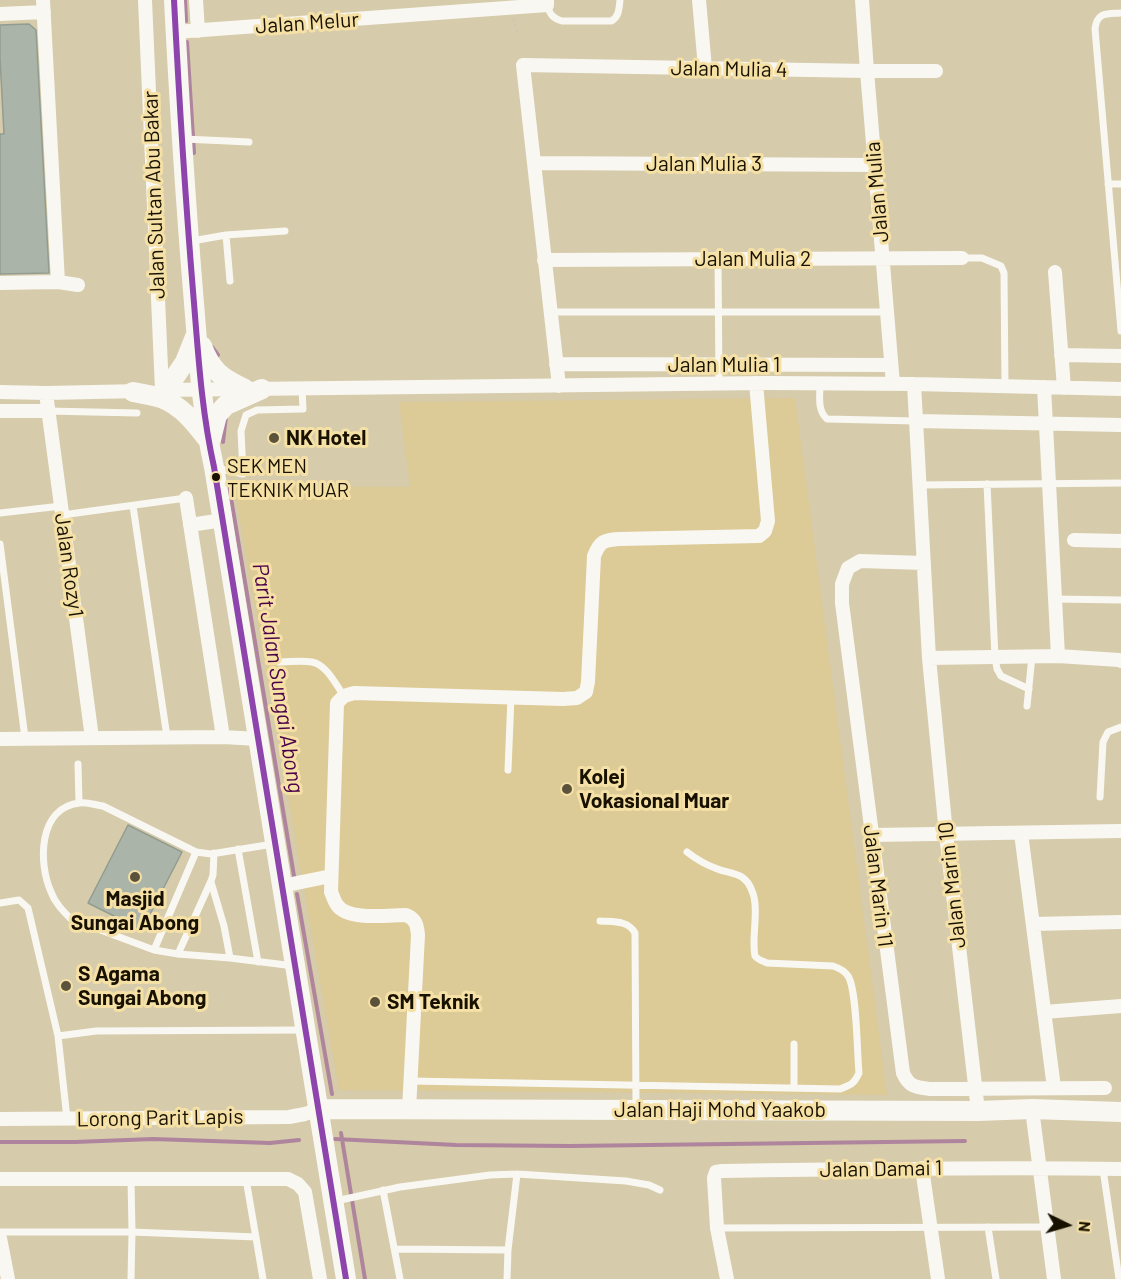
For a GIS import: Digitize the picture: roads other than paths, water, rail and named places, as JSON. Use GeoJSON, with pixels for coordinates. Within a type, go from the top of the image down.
{"type":"FeatureCollection","features":[{"type":"Feature","properties":{"kind":"street","name":"Jalan Sultan Abu Bakar"},"geometry":{"type":"LineString","coordinates":[[145,0],[164,390]]}},
{"type":"Feature","properties":{"kind":"street"},"geometry":{"type":"LineString","coordinates":[[174,0],[181,139],[201,391],[319,1109],[339,1200],[346,1279]]}},
{"type":"Feature","properties":{"kind":"street"},"geometry":{"type":"LineString","coordinates":[[196,0],[198,31]]}},
{"type":"Feature","properties":{"kind":"street"},"geometry":{"type":"LineString","coordinates":[[699,0],[705,68]]}},
{"type":"Feature","properties":{"kind":"street","name":"Jalan Mulia"},"geometry":{"type":"LineString","coordinates":[[862,0],[893,384]]}},
{"type":"Feature","properties":{"kind":"street","name":"Jalan Melur"},"geometry":{"type":"LineString","coordinates":[[176,32],[547,3]]}},
{"type":"Feature","properties":{"kind":"street"},"geometry":{"type":"LineString","coordinates":[[0,14],[44,6],[58,282]]}},
{"type":"Feature","properties":{"kind":"street","name":"Jalan Mulia 4"},"geometry":{"type":"LineString","coordinates":[[534,163],[523,65],[936,71]]}},
{"type":"Feature","properties":{"kind":"street"},"geometry":{"type":"LineString","coordinates":[[534,163],[559,386]]}},
{"type":"Feature","properties":{"kind":"street","name":"Jalan Mulia 3"},"geometry":{"type":"LineString","coordinates":[[534,163],[874,165]]}},
{"type":"Feature","properties":{"kind":"street","name":"Jalan Mulia 2"},"geometry":{"type":"LineString","coordinates":[[544,260],[962,258]]}},
{"type":"Feature","properties":{"kind":"street"},"geometry":{"type":"LineString","coordinates":[[1055,272],[1064,388]]}},
{"type":"Feature","properties":{"kind":"street"},"geometry":{"type":"LineString","coordinates":[[0,283],[58,282],[78,285]]}},
{"type":"Feature","properties":{"kind":"street"},"geometry":{"type":"LineString","coordinates":[[164,390],[185,362],[196,329]]}},
{"type":"Feature","properties":{"kind":"street"},"geometry":{"type":"LineString","coordinates":[[196,329],[206,358],[213,368],[224,379],[253,389]]}},
{"type":"Feature","properties":{"kind":"street"},"geometry":{"type":"LineString","coordinates":[[1061,355],[1121,356]]}},
{"type":"Feature","properties":{"kind":"street","name":"Jalan Mulia 1"},"geometry":{"type":"LineString","coordinates":[[556,364],[891,365]]}},
{"type":"Feature","properties":{"kind":"street"},"geometry":{"type":"LineString","coordinates":[[0,392],[756,383],[1121,389]]}},
{"type":"Feature","properties":{"kind":"street"},"geometry":{"type":"LineString","coordinates":[[409,1110],[417,924],[406,915],[354,915],[344,912],[337,905],[331,891],[337,703],[344,696],[354,693],[563,699],[577,698],[586,692],[594,556],[598,546],[603,542],[619,539],[759,536],[765,531],[768,521],[756,383]]}},
{"type":"Feature","properties":{"kind":"street","name":"Jalan Marin 10"},"geometry":{"type":"LineString","coordinates":[[914,384],[929,658],[946,834],[978,1111]]}},
{"type":"Feature","properties":{"kind":"street"},"geometry":{"type":"LineString","coordinates":[[1044,387],[1058,656]]}},
{"type":"Feature","properties":{"kind":"street"},"geometry":{"type":"LineString","coordinates":[[209,443],[217,415],[226,405],[253,389]]}},
{"type":"Feature","properties":{"kind":"street"},"geometry":{"type":"LineString","coordinates":[[133,392],[160,398],[176,405],[195,423],[209,443]]}},
{"type":"Feature","properties":{"kind":"street","name":"Jalan Rozy1"},"geometry":{"type":"LineString","coordinates":[[46,393],[92,738]]}},
{"type":"Feature","properties":{"kind":"street"},"geometry":{"type":"LineString","coordinates":[[0,411],[48,411]]}},
{"type":"Feature","properties":{"kind":"street"},"geometry":{"type":"LineString","coordinates":[[916,421],[1121,425]]}},
{"type":"Feature","properties":{"kind":"street"},"geometry":{"type":"LineString","coordinates":[[186,498],[223,737]]}},
{"type":"Feature","properties":{"kind":"street"},"geometry":{"type":"LineString","coordinates":[[190,525],[223,520]]}},
{"type":"Feature","properties":{"kind":"street"},"geometry":{"type":"LineString","coordinates":[[1074,540],[1121,541]]}},
{"type":"Feature","properties":{"kind":"street","name":"Jalan Marin 11"},"geometry":{"type":"LineString","coordinates":[[924,563],[860,561],[848,568],[842,584],[842,603],[906,1082],[930,1089],[1105,1088]]}},
{"type":"Feature","properties":{"kind":"street"},"geometry":{"type":"LineString","coordinates":[[929,658],[1058,656],[1121,661]]}},
{"type":"Feature","properties":{"kind":"street"},"geometry":{"type":"LineString","coordinates":[[0,739],[223,737],[258,739]]}},
{"type":"Feature","properties":{"kind":"street"},"geometry":{"type":"LineString","coordinates":[[872,835],[1121,831]]}},
{"type":"Feature","properties":{"kind":"street"},"geometry":{"type":"LineString","coordinates":[[1021,833],[1054,1088]]}},
{"type":"Feature","properties":{"kind":"street"},"geometry":{"type":"LineString","coordinates":[[282,886],[332,876]]}},
{"type":"Feature","properties":{"kind":"street"},"geometry":{"type":"LineString","coordinates":[[1033,924],[1121,922]]}},
{"type":"Feature","properties":{"kind":"street"},"geometry":{"type":"LineString","coordinates":[[1044,1012],[1121,1006]]}},
{"type":"Feature","properties":{"kind":"street","name":"Jalan Haji Mohd Yaakob"},"geometry":{"type":"LineString","coordinates":[[319,1109],[978,1111],[1032,1109],[1121,1112]]}},
{"type":"Feature","properties":{"kind":"street","name":"Lorong Parit Lapis"},"geometry":{"type":"LineString","coordinates":[[0,1119],[289,1117],[319,1109]]}},
{"type":"Feature","properties":{"kind":"street"},"geometry":{"type":"LineString","coordinates":[[1032,1109],[1054,1279]]}},
{"type":"Feature","properties":{"kind":"street","name":"Jalan Damai 1"},"geometry":{"type":"LineString","coordinates":[[717,1228],[714,1178],[716,1172],[722,1171],[922,1168],[1039,1162],[1121,1169]]}},
{"type":"Feature","properties":{"kind":"street"},"geometry":{"type":"LineString","coordinates":[[922,1168],[938,1279]]}},
{"type":"Feature","properties":{"kind":"street"},"geometry":{"type":"LineString","coordinates":[[0,1179],[288,1179],[298,1184],[305,1192],[320,1279]]}},
{"type":"Feature","properties":{"kind":"street"},"geometry":{"type":"LineString","coordinates":[[717,1228],[727,1279]]}},
{"type":"Feature","properties":{"kind":"street"},"geometry":{"type":"LineString","coordinates":[[0,1238],[8,1279]]}},
{"type":"Feature","properties":{"kind":"lane"},"geometry":{"type":"LineString","coordinates":[[547,3],[550,14],[562,21],[611,21],[619,12],[620,0]]}},
{"type":"Feature","properties":{"kind":"lane"},"geometry":{"type":"LineString","coordinates":[[1121,13],[1099,17],[1095,29],[1121,331]]}},
{"type":"Feature","properties":{"kind":"lane"},"geometry":{"type":"LineString","coordinates":[[181,139],[249,142]]}},
{"type":"Feature","properties":{"kind":"lane"},"geometry":{"type":"LineString","coordinates":[[1108,184],[1121,184]]}},
{"type":"Feature","properties":{"kind":"lane"},"geometry":{"type":"LineString","coordinates":[[189,241],[226,235],[285,231]]}},
{"type":"Feature","properties":{"kind":"lane"},"geometry":{"type":"LineString","coordinates":[[226,235],[230,281]]}},
{"type":"Feature","properties":{"kind":"lane"},"geometry":{"type":"LineString","coordinates":[[962,258],[982,258],[1001,266],[1004,273],[1005,387]]}},
{"type":"Feature","properties":{"kind":"lane"},"geometry":{"type":"LineString","coordinates":[[718,259],[719,384]]}},
{"type":"Feature","properties":{"kind":"lane"},"geometry":{"type":"LineString","coordinates":[[550,312],[887,312]]}},
{"type":"Feature","properties":{"kind":"lane"},"geometry":{"type":"LineString","coordinates":[[820,384],[820,408],[827,419],[916,421]]}},
{"type":"Feature","properties":{"kind":"lane"},"geometry":{"type":"LineString","coordinates":[[214,467],[243,474],[241,431],[246,415],[257,410],[303,409],[302,389]]}},
{"type":"Feature","properties":{"kind":"lane"},"geometry":{"type":"LineString","coordinates":[[48,411],[137,413]]}},
{"type":"Feature","properties":{"kind":"lane"},"geometry":{"type":"LineString","coordinates":[[920,485],[1121,483]]}},
{"type":"Feature","properties":{"kind":"lane"},"geometry":{"type":"LineString","coordinates":[[987,484],[997,669],[1001,676],[1029,689]]}},
{"type":"Feature","properties":{"kind":"lane"},"geometry":{"type":"LineString","coordinates":[[0,513],[133,506],[186,498]]}},
{"type":"Feature","properties":{"kind":"lane"},"geometry":{"type":"LineString","coordinates":[[133,506],[167,738]]}},
{"type":"Feature","properties":{"kind":"lane"},"geometry":{"type":"LineString","coordinates":[[0,544],[25,738]]}},
{"type":"Feature","properties":{"kind":"lane"},"geometry":{"type":"LineString","coordinates":[[1055,599],[1121,600]]}},
{"type":"Feature","properties":{"kind":"lane"},"geometry":{"type":"LineString","coordinates":[[1027,706],[1032,656]]}},
{"type":"Feature","properties":{"kind":"lane"},"geometry":{"type":"LineString","coordinates":[[278,662],[319,664],[328,672],[344,696]]}},
{"type":"Feature","properties":{"kind":"lane"},"geometry":{"type":"LineString","coordinates":[[508,770],[511,697]]}},
{"type":"Feature","properties":{"kind":"lane"},"geometry":{"type":"LineString","coordinates":[[1100,797],[1103,742],[1108,732],[1121,727]]}},
{"type":"Feature","properties":{"kind":"lane"},"geometry":{"type":"LineString","coordinates":[[78,764],[79,803]]}},
{"type":"Feature","properties":{"kind":"lane"},"geometry":{"type":"LineString","coordinates":[[275,844],[214,853],[196,852],[103,806],[79,803],[61,810],[50,821],[45,835],[45,874],[51,893],[60,909],[70,919],[154,950],[295,966]]}},
{"type":"Feature","properties":{"kind":"lane"},"geometry":{"type":"LineString","coordinates":[[238,849],[258,962]]}},
{"type":"Feature","properties":{"kind":"lane"},"geometry":{"type":"LineString","coordinates":[[154,950],[196,852]]}},
{"type":"Feature","properties":{"kind":"lane"},"geometry":{"type":"LineString","coordinates":[[411,1081],[840,1089],[851,1085],[859,1073],[852,987],[846,973],[833,966],[761,961],[755,956],[755,899],[752,889],[742,877],[717,870],[687,852]]}},
{"type":"Feature","properties":{"kind":"lane"},"geometry":{"type":"LineString","coordinates":[[178,954],[211,881],[214,853]]}},
{"type":"Feature","properties":{"kind":"lane"},"geometry":{"type":"LineString","coordinates":[[211,881],[224,926],[230,958]]}},
{"type":"Feature","properties":{"kind":"lane"},"geometry":{"type":"LineString","coordinates":[[0,903],[19,900],[28,908],[58,1036],[67,1119]]}},
{"type":"Feature","properties":{"kind":"lane"},"geometry":{"type":"LineString","coordinates":[[600,921],[626,924],[635,933],[636,1109]]}},
{"type":"Feature","properties":{"kind":"lane"},"geometry":{"type":"LineString","coordinates":[[58,1036],[96,1030],[306,1030]]}},
{"type":"Feature","properties":{"kind":"lane"},"geometry":{"type":"LineString","coordinates":[[794,1044],[794,1088]]}},
{"type":"Feature","properties":{"kind":"lane"},"geometry":{"type":"LineString","coordinates":[[1103,1168],[1119,1279]]}},
{"type":"Feature","properties":{"kind":"lane"},"geometry":{"type":"LineString","coordinates":[[339,1200],[400,1186],[490,1174],[626,1181],[649,1185],[660,1190]]}},
{"type":"Feature","properties":{"kind":"lane"},"geometry":{"type":"LineString","coordinates":[[507,1279],[517,1174]]}},
{"type":"Feature","properties":{"kind":"lane"},"geometry":{"type":"LineString","coordinates":[[131,1179],[131,1279]]}},
{"type":"Feature","properties":{"kind":"lane"},"geometry":{"type":"LineString","coordinates":[[246,1179],[263,1279]]}},
{"type":"Feature","properties":{"kind":"lane"},"geometry":{"type":"LineString","coordinates":[[383,1190],[400,1279]]}},
{"type":"Feature","properties":{"kind":"lane"},"geometry":{"type":"LineString","coordinates":[[988,1227],[996,1279]]}},
{"type":"Feature","properties":{"kind":"lane"},"geometry":{"type":"LineString","coordinates":[[717,1228],[1047,1227]]}},
{"type":"Feature","properties":{"kind":"lane"},"geometry":{"type":"LineString","coordinates":[[0,1232],[132,1232],[256,1237]]}},
{"type":"Feature","properties":{"kind":"lane"},"geometry":{"type":"LineString","coordinates":[[395,1249],[508,1251]]}},
{"type":"Feature","properties":{"kind":"waterway","name":"Parit Jalan Sungai Abong"},"geometry":{"type":"LineString","coordinates":[[185,0],[186,21]]}},
{"type":"Feature","properties":{"kind":"waterway","name":"Parit Jalan Sungai Abong"},"geometry":{"type":"LineString","coordinates":[[187,42],[194,153]]}},
{"type":"Feature","properties":{"kind":"waterway","name":"Parit Jalan Sungai Abong"},"geometry":{"type":"LineString","coordinates":[[212,347],[218,355]]}},
{"type":"Feature","properties":{"kind":"waterway","name":"Parit Jalan Sungai Abong"},"geometry":{"type":"LineString","coordinates":[[223,442],[226,416]]}},
{"type":"Feature","properties":{"kind":"waterway","name":"Parit Jalan Sungai Abong"},"geometry":{"type":"LineString","coordinates":[[229,486],[294,876]]}},
{"type":"Feature","properties":{"kind":"waterway","name":"Parit Jalan Sungai Abong"},"geometry":{"type":"LineString","coordinates":[[297,894],[332,1094]]}},
{"type":"Feature","properties":{"kind":"waterway","name":"Parit Jalan Sungai Abong"},"geometry":{"type":"LineString","coordinates":[[341,1133],[365,1279]]}},
{"type":"Feature","properties":{"kind":"waterway"},"geometry":{"type":"LineString","coordinates":[[0,1142],[153,1139],[270,1143],[299,1140]]}},
{"type":"Feature","properties":{"kind":"waterway"},"geometry":{"type":"LineString","coordinates":[[335,1139],[456,1145],[570,1146],[965,1141]]}},
{"type":"Feature","properties":{"kind":"place","name":"NK Hotel"},"geometry":{"type":"Point","coordinates":[274,438]}},
{"type":"Feature","properties":{"kind":"place","name":"SEK MEN TEKNIK MUAR"},"geometry":{"type":"Point","coordinates":[216,477]}},
{"type":"Feature","properties":{"kind":"place","name":"Kolej Vokasional Muar"},"geometry":{"type":"Point","coordinates":[567,789]}},
{"type":"Feature","properties":{"kind":"place","name":"Masjid Sungai Abong"},"geometry":{"type":"Point","coordinates":[135,877]}},
{"type":"Feature","properties":{"kind":"place","name":"S Agama Sungai Abong"},"geometry":{"type":"Point","coordinates":[66,986]}},
{"type":"Feature","properties":{"kind":"place","name":"SM Teknik"},"geometry":{"type":"Point","coordinates":[375,1002]}}]}
